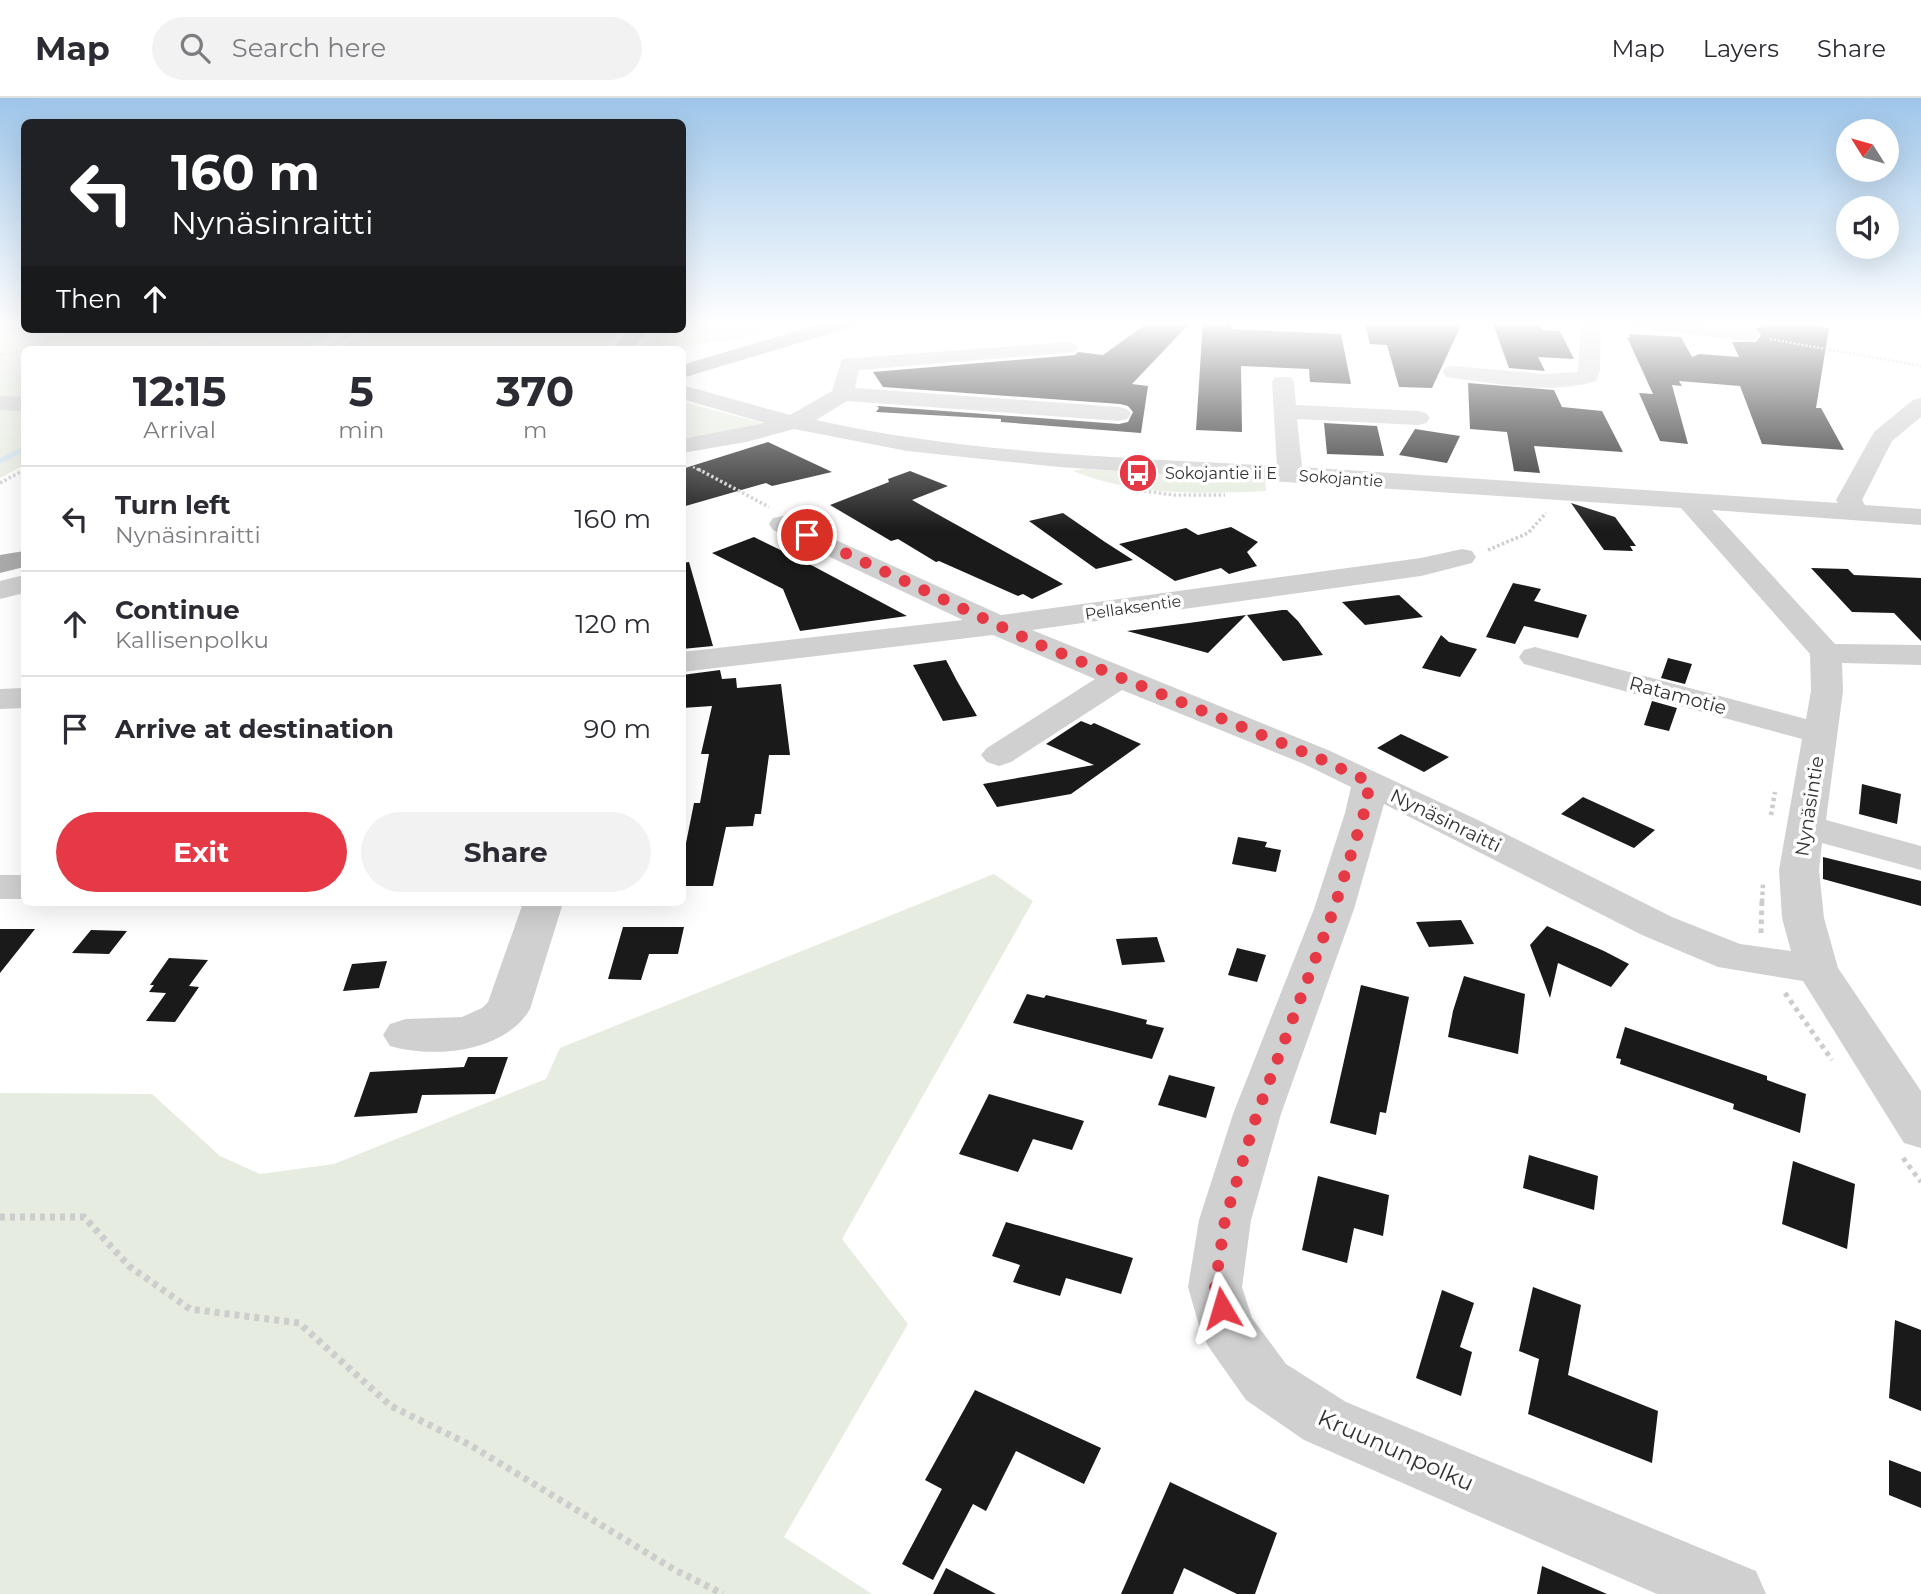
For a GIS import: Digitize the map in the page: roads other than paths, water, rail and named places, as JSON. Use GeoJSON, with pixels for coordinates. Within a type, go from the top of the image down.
{"type":"FeatureCollection","features":[{"type":"Feature","properties":{"kind":"main road"},"geometry":{"type":"LineString","coordinates":[[0,564],[21,560]]}},
{"type":"Feature","properties":{"kind":"street"},"geometry":{"type":"LineString","coordinates":[[686,456],[795,423],[830,404],[843,391]]}},
{"type":"Feature","properties":{"kind":"street"},"geometry":{"type":"LineString","coordinates":[[1284,391],[1290,474]]}},
{"type":"Feature","properties":{"kind":"street","name":"Sokojantie"},"geometry":{"type":"LineString","coordinates":[[686,393],[795,423],[873,439],[942,449],[1102,463],[1921,517]]}},
{"type":"Feature","properties":{"kind":"street"},"geometry":{"type":"LineString","coordinates":[[842,394],[1119,414]]}},
{"type":"Feature","properties":{"kind":"street"},"geometry":{"type":"LineString","coordinates":[[0,403],[21,404]]}},
{"type":"Feature","properties":{"kind":"street"},"geometry":{"type":"LineString","coordinates":[[1856,513],[1849,500],[1882,437],[1921,405]]}},
{"type":"Feature","properties":{"kind":"street"},"geometry":{"type":"LineString","coordinates":[[1285,411],[1418,418]]}},
{"type":"Feature","properties":{"kind":"street"},"geometry":{"type":"LineString","coordinates":[[1690,502],[1826,653],[1921,655]]}},
{"type":"Feature","properties":{"kind":"street","name":"Nynäsinraitti"},"geometry":{"type":"LineString","coordinates":[[783,524],[1118,678],[1316,757],[1657,926],[1733,957],[1816,969]]}},
{"type":"Feature","properties":{"kind":"street","name":"Pellaksentie"},"geometry":{"type":"LineString","coordinates":[[686,662],[813,649],[1000,625],[1421,567],[1462,557]]}},
{"type":"Feature","properties":{"kind":"street"},"geometry":{"type":"LineString","coordinates":[[0,590],[21,585]]}},
{"type":"Feature","properties":{"kind":"street","name":"Nynäsintie"},"geometry":{"type":"LineString","coordinates":[[1826,653],[1827,691],[1799,870],[1803,918],[1816,969],[1921,1130]]}},
{"type":"Feature","properties":{"kind":"street","name":"Ratamotie"},"geometry":{"type":"LineString","coordinates":[[1535,657],[1821,734]]}},
{"type":"Feature","properties":{"kind":"street"},"geometry":{"type":"LineString","coordinates":[[999,755],[1118,678]]}},
{"type":"Feature","properties":{"kind":"street"},"geometry":{"type":"LineString","coordinates":[[0,699],[21,698]]}},
{"type":"Feature","properties":{"kind":"street","name":"Kruununpolku"},"geometry":{"type":"LineString","coordinates":[[1370,782],[1364,813],[1334,909],[1257,1114],[1225,1220],[1215,1287],[1228,1329],[1266,1382],[1325,1421],[1733,1594]]}},
{"type":"Feature","properties":{"kind":"street"},"geometry":{"type":"LineString","coordinates":[[1805,826],[1921,858]]}},
{"type":"Feature","properties":{"kind":"street"},"geometry":{"type":"LineString","coordinates":[[0,887],[21,887]]}},
{"type":"Feature","properties":{"kind":"street"},"geometry":{"type":"LineString","coordinates":[[407,1035],[476,1031],[501,1018],[508,1009],[542,906]]}},
{"type":"Feature","properties":{"kind":"waterway"},"geometry":{"type":"LineString","coordinates":[[0,461],[21,450]]}},
{"type":"Feature","properties":{"kind":"place","name":"Sokojantie ii E"},"geometry":{"type":"Point","coordinates":[1138,473]}}]}
